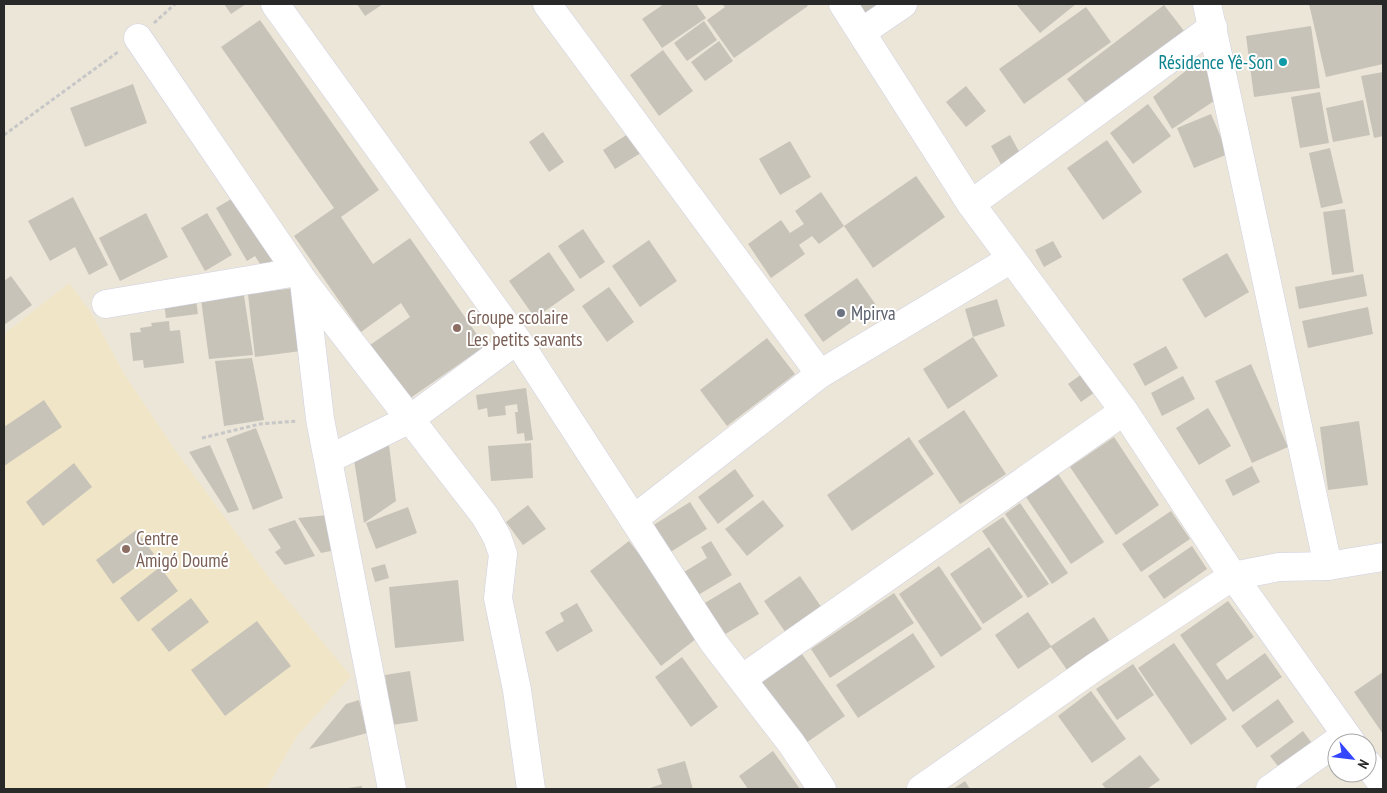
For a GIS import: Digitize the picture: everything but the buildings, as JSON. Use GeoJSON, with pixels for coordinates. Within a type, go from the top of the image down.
{"type":"FeatureCollection","features":[{"type":"Feature","properties":{"kind":"street"},"geometry":{"type":"LineString","coordinates":[[275,4],[517,340],[635,518],[683,597],[714,643],[743,678],[822,789]]}},
{"type":"Feature","properties":{"kind":"street"},"geometry":{"type":"LineString","coordinates":[[547,4],[820,374]]}},
{"type":"Feature","properties":{"kind":"street"},"geometry":{"type":"LineString","coordinates":[[842,4],[862,32],[971,204],[1124,411],[1233,576],[1345,733]]}},
{"type":"Feature","properties":{"kind":"street"},"geometry":{"type":"LineString","coordinates":[[862,32],[903,4]]}},
{"type":"Feature","properties":{"kind":"street"},"geometry":{"type":"LineString","coordinates":[[971,204],[1210,15],[1328,566]]}},
{"type":"Feature","properties":{"kind":"street"},"geometry":{"type":"LineString","coordinates":[[138,38],[301,277],[485,516],[497,537],[503,554],[498,598],[517,690],[531,789]]}},
{"type":"Feature","properties":{"kind":"street"},"geometry":{"type":"LineString","coordinates":[[635,518],[820,374],[1011,259]]}},
{"type":"Feature","properties":{"kind":"street"},"geometry":{"type":"LineString","coordinates":[[106,304],[301,277]]}},
{"type":"Feature","properties":{"kind":"street"},"geometry":{"type":"LineString","coordinates":[[301,277],[320,419],[392,789]]}},
{"type":"Feature","properties":{"kind":"street"},"geometry":{"type":"LineString","coordinates":[[329,459],[410,419],[517,340]]}},
{"type":"Feature","properties":{"kind":"street"},"geometry":{"type":"LineString","coordinates":[[743,678],[1124,411]]}},
{"type":"Feature","properties":{"kind":"street"},"geometry":{"type":"LineString","coordinates":[[922,789],[1095,668],[1233,576],[1279,567],[1328,566],[1383,557]]}},
{"type":"Feature","properties":{"kind":"street"},"geometry":{"type":"LineString","coordinates":[[1270,789],[1327,753]]}},
{"type":"Feature","properties":{"kind":"path"},"geometry":{"type":"LineString","coordinates":[[4,135],[138,38],[175,4]]}},
{"type":"Feature","properties":{"kind":"path"},"geometry":{"type":"LineString","coordinates":[[202,438],[260,424],[320,419]]}},
{"type":"Feature","properties":{"kind":"shaded area","name":"Centre Amigó Doumé"},"geometry":{"type":"Polygon","coordinates":[[[69,283],[90,311],[126,377],[173,447],[270,579],[351,676],[298,735],[266,789],[4,789],[4,334],[69,283]]]}},
{"type":"Feature","properties":{"kind":"place","name":"Résidence Yê-Son"},"geometry":{"type":"Point","coordinates":[1283,62]}},
{"type":"Feature","properties":{"kind":"place","name":"Mpirva"},"geometry":{"type":"Point","coordinates":[841,313]}},
{"type":"Feature","properties":{"kind":"place","name":"Groupe scolaire Les petits savants"},"geometry":{"type":"Point","coordinates":[457,328]}},
{"type":"Feature","properties":{"kind":"place","name":"Centre Amigó Doumé"},"geometry":{"type":"Point","coordinates":[126,549]}}]}
